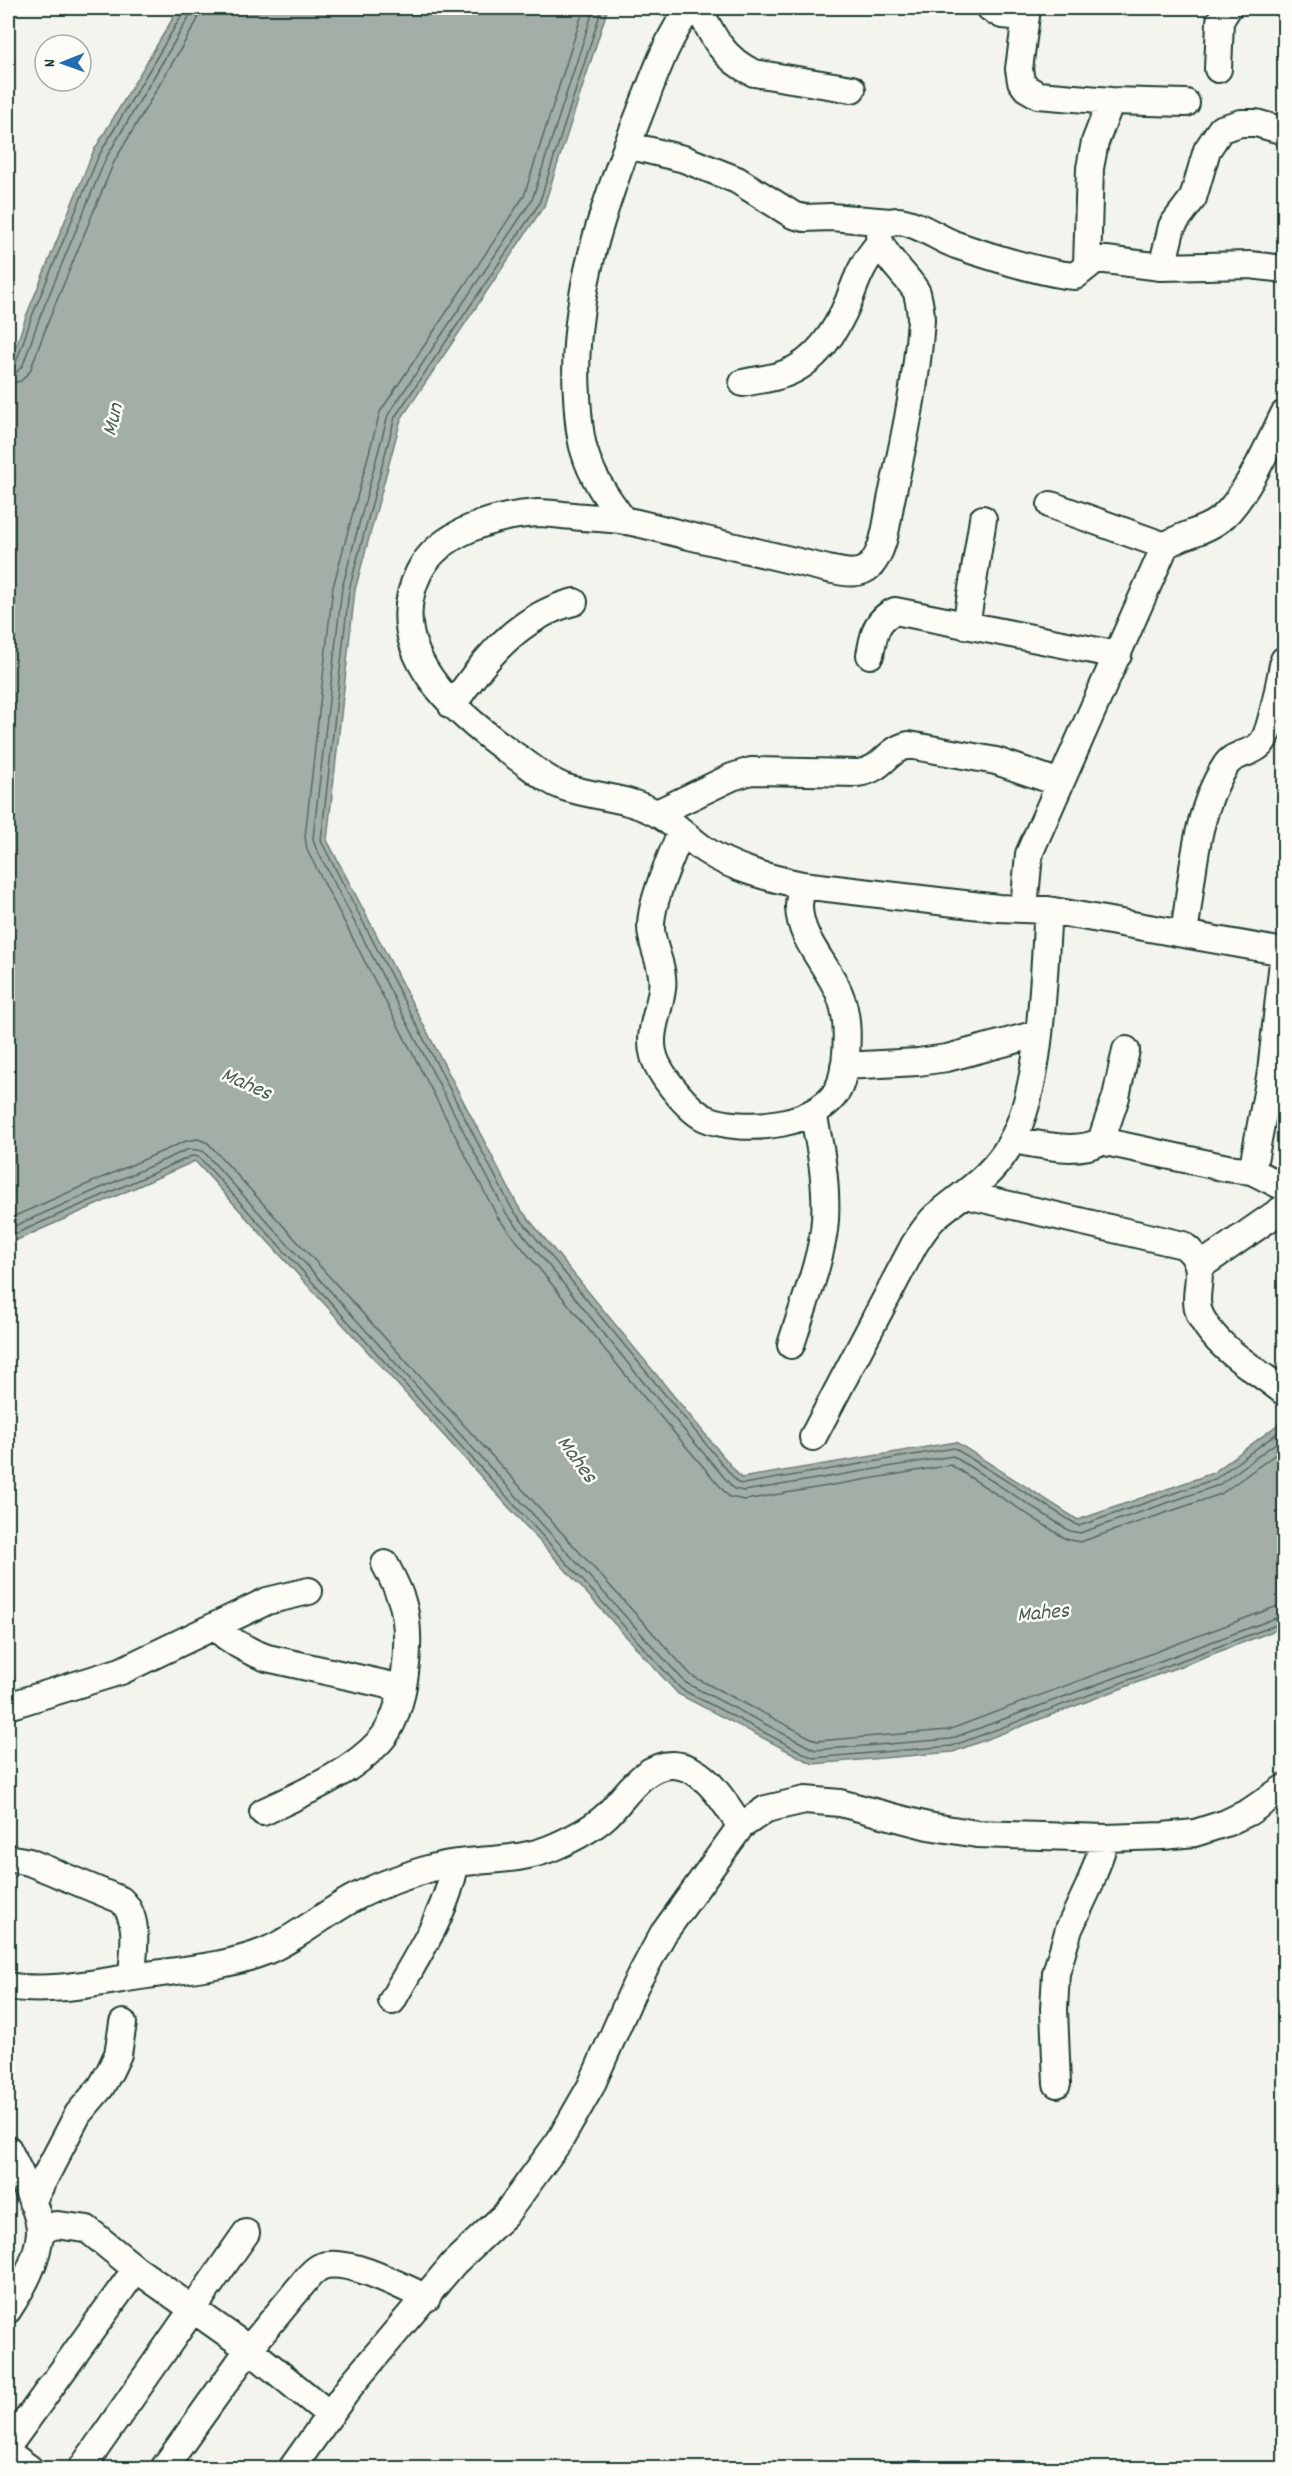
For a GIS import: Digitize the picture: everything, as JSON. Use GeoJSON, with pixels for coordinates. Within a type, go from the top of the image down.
{"type":"FeatureCollection","features":[{"type":"Feature","properties":{"kind":"street"},"geometry":{"type":"LineString","coordinates":[[624,520],[591,473],[583,448],[576,372],[579,314],[592,253],[627,145],[666,47],[690,8]]}},
{"type":"Feature","properties":{"kind":"street"},"geometry":{"type":"LineString","coordinates":[[699,8],[726,56],[739,67],[754,73],[852,89]]}},
{"type":"Feature","properties":{"kind":"street"},"geometry":{"type":"LineString","coordinates":[[990,8],[1002,15],[1027,12],[1019,69],[1021,81],[1026,88],[1038,95],[1111,101],[1186,103]]}},
{"type":"Feature","properties":{"kind":"street"},"geometry":{"type":"LineString","coordinates":[[1218,69],[1220,21],[1228,8]]}},
{"type":"Feature","properties":{"kind":"street"},"geometry":{"type":"LineString","coordinates":[[1087,265],[1090,168],[1095,142],[1111,101]]}},
{"type":"Feature","properties":{"kind":"street"},"geometry":{"type":"LineString","coordinates":[[1162,267],[1172,226],[1193,198],[1207,150],[1221,129],[1241,123],[1256,123],[1284,131]]}},
{"type":"Feature","properties":{"kind":"street"},"geometry":{"type":"LineString","coordinates":[[627,145],[684,159],[737,180],[793,215],[804,218],[831,217],[885,233]]}},
{"type":"Feature","properties":{"kind":"street"},"geometry":{"type":"LineString","coordinates":[[743,383],[785,374],[798,368],[820,349],[832,335],[861,269],[885,233],[897,221],[954,244],[1052,273],[1075,276],[1095,260],[1162,267],[1250,265],[1284,269]]}},
{"type":"Feature","properties":{"kind":"street"},"geometry":{"type":"LineString","coordinates":[[885,233],[886,254],[909,279],[916,293],[921,318],[903,446],[879,550],[872,564],[862,572],[849,573],[624,520],[540,513],[516,515],[493,520],[454,538],[436,550],[423,564],[415,580],[409,612],[418,658],[432,682],[452,706],[547,779],[564,787],[628,801],[657,813],[708,852],[724,861],[802,885],[998,908],[1036,909],[1284,952],[1278,1072],[1252,1172]]}},
{"type":"Feature","properties":{"kind":"street"},"geometry":{"type":"LineString","coordinates":[[813,1437],[914,1245],[934,1218],[987,1177],[1012,1140],[1023,1114],[1034,1069],[1037,1034],[1036,909],[1029,854],[1166,546],[1177,538],[1193,535],[1222,519],[1246,485],[1284,414]]}},
{"type":"Feature","properties":{"kind":"street"},"geometry":{"type":"LineString","coordinates":[[1051,505],[1166,546]]}},
{"type":"Feature","properties":{"kind":"street"},"geometry":{"type":"LineString","coordinates":[[966,626],[983,519]]}},
{"type":"Feature","properties":{"kind":"street"},"geometry":{"type":"LineString","coordinates":[[452,706],[498,646],[523,626],[560,605],[574,602]]}},
{"type":"Feature","properties":{"kind":"street"},"geometry":{"type":"LineString","coordinates":[[870,655],[879,622],[885,615],[895,611],[1118,655]]}},
{"type":"Feature","properties":{"kind":"street"},"geometry":{"type":"LineString","coordinates":[[1184,934],[1203,814],[1227,763],[1239,754],[1262,744],[1268,730],[1284,660]]}},
{"type":"Feature","properties":{"kind":"street"},"geometry":{"type":"LineString","coordinates":[[657,813],[738,774],[766,770],[858,773],[871,771],[879,767],[899,747],[909,745],[996,761],[1060,783]]}},
{"type":"Feature","properties":{"kind":"street"},"geometry":{"type":"LineString","coordinates":[[681,832],[651,925],[663,976],[653,1054],[663,1075],[681,1097],[703,1117],[730,1125],[752,1128],[813,1114],[828,1104],[841,1084],[844,1066],[845,1019],[840,994],[803,927],[800,907],[802,885]]}},
{"type":"Feature","properties":{"kind":"street"},"geometry":{"type":"LineString","coordinates":[[844,1066],[947,1058],[1037,1034]]}},
{"type":"Feature","properties":{"kind":"street"},"geometry":{"type":"LineString","coordinates":[[1012,1140],[1080,1147],[1093,1146],[1101,1141],[1116,1097],[1126,1050]]}},
{"type":"Feature","properties":{"kind":"street"},"geometry":{"type":"LineString","coordinates":[[791,1345],[819,1250],[825,1221],[825,1188],[813,1114]]}},
{"type":"Feature","properties":{"kind":"street"},"geometry":{"type":"LineString","coordinates":[[1101,1141],[1252,1172],[1284,1187]]}},
{"type":"Feature","properties":{"kind":"street"},"geometry":{"type":"LineString","coordinates":[[966,1195],[1183,1245],[1193,1252],[1199,1267],[1197,1309],[1210,1332],[1243,1362],[1284,1392]]}},
{"type":"Feature","properties":{"kind":"street"},"geometry":{"type":"LineString","coordinates":[[1199,1267],[1284,1208]]}},
{"type":"Feature","properties":{"kind":"street"},"geometry":{"type":"LineString","coordinates":[[264,1812],[340,1773],[381,1741],[393,1720],[402,1688],[407,1634],[404,1607],[385,1564]]}},
{"type":"Feature","properties":{"kind":"street"},"geometry":{"type":"LineString","coordinates":[[8,1706],[121,1671],[267,1601],[309,1591]]}},
{"type":"Feature","properties":{"kind":"street"},"geometry":{"type":"LineString","coordinates":[[215,1626],[228,1640],[267,1658],[402,1688]]}},
{"type":"Feature","properties":{"kind":"street"},"geometry":{"type":"LineString","coordinates":[[8,1986],[21,1989],[82,1985],[226,1963],[267,1950],[387,1882],[431,1868],[520,1858],[553,1848],[585,1832],[607,1816],[640,1779],[659,1768],[671,1765],[686,1767],[703,1777],[741,1826]]}},
{"type":"Feature","properties":{"kind":"street"},"geometry":{"type":"LineString","coordinates":[[292,2469],[351,2385],[427,2298],[454,2263],[505,2215],[560,2140],[591,2086],[635,1986],[663,1934],[741,1826],[766,1809],[805,1800],[840,1803],[928,1826],[968,1833],[1106,1838],[1195,1833],[1226,1823],[1249,1812],[1284,1788]]}},
{"type":"Feature","properties":{"kind":"street"},"geometry":{"type":"LineString","coordinates":[[1057,2084],[1054,2009],[1056,1973],[1069,1929],[1090,1884],[1106,1838]]}},
{"type":"Feature","properties":{"kind":"street"},"geometry":{"type":"LineString","coordinates":[[8,1858],[29,1862],[121,1900],[130,1908],[134,1920],[132,1977]]}},
{"type":"Feature","properties":{"kind":"street"},"geometry":{"type":"LineString","coordinates":[[392,2001],[443,1909],[455,1865]]}},
{"type":"Feature","properties":{"kind":"street"},"geometry":{"type":"LineString","coordinates":[[32,2202],[78,2114],[101,2087],[110,2072],[118,2054],[123,2023]]}},
{"type":"Feature","properties":{"kind":"street"},"geometry":{"type":"LineString","coordinates":[[8,2149],[36,2210],[40,2231],[33,2261],[20,2292],[8,2310]]}},
{"type":"Feature","properties":{"kind":"street"},"geometry":{"type":"LineString","coordinates":[[40,2231],[56,2225],[87,2229],[136,2269],[249,2349],[330,2415]]}},
{"type":"Feature","properties":{"kind":"street"},"geometry":{"type":"LineString","coordinates":[[82,2469],[246,2233]]}},
{"type":"Feature","properties":{"kind":"street"},"geometry":{"type":"LineString","coordinates":[[164,2469],[249,2349],[309,2276],[320,2267],[355,2268],[427,2298]]}},
{"type":"Feature","properties":{"kind":"street"},"geometry":{"type":"LineString","coordinates":[[8,2446],[136,2269]]}},
{"type":"Feature","properties":{"kind":"street"},"geometry":{"type":"LineString","coordinates":[[8,2453],[29,2469]]}},
{"type":"Feature","properties":{"kind":"water"},"geometry":{"type":"Polygon","coordinates":[[[179,8],[608,8],[544,206],[401,419],[355,590],[327,840],[518,1206],[741,1478],[956,1442],[1078,1520],[1213,1473],[1284,1420],[1284,1627],[953,1752],[813,1764],[678,1694],[195,1161],[8,1244],[8,369],[27,314],[93,152],[179,8]]]}},
{"type":"Feature","properties":{"kind":"water label","name":"Mun"},"geometry":{"type":"Point","coordinates":[114,420]}},
{"type":"Feature","properties":{"kind":"water label","name":"Mahes"},"geometry":{"type":"Point","coordinates":[246,1085]}},
{"type":"Feature","properties":{"kind":"water label","name":"Mahes"},"geometry":{"type":"Point","coordinates":[576,1460]}},
{"type":"Feature","properties":{"kind":"water label","name":"Mahes"},"geometry":{"type":"Point","coordinates":[1043,1614]}}]}
